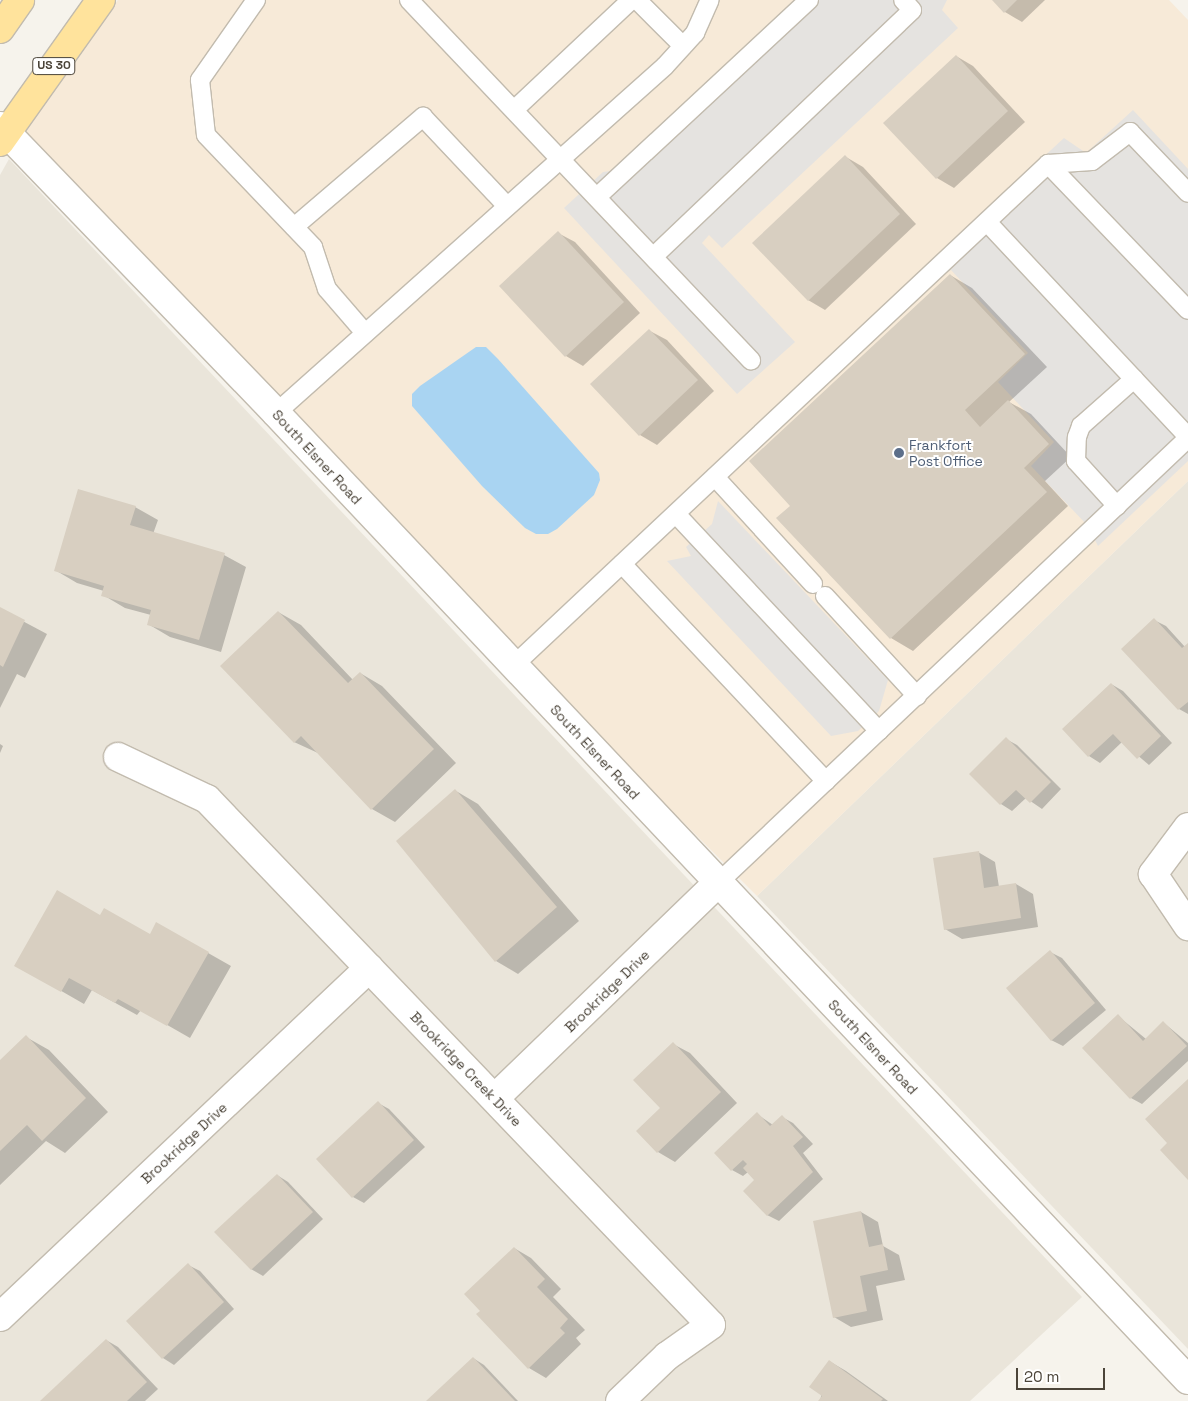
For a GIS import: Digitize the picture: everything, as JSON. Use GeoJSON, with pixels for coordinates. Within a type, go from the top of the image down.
{"type":"FeatureCollection","features":[{"type":"Feature","properties":{"kind":"main road"},"geometry":{"type":"LineString","coordinates":[[0,29],[20,0]]}},
{"type":"Feature","properties":{"kind":"main road","name":"US 30"},"geometry":{"type":"LineString","coordinates":[[2,133],[101,0]]}},
{"type":"Feature","properties":{"kind":"street","name":"South Elsner Road"},"geometry":{"type":"LineString","coordinates":[[2,133],[276,413],[1188,1380]]}},
{"type":"Feature","properties":{"kind":"street","name":"Brookridge Creek Drive"},"geometry":{"type":"LineString","coordinates":[[118,757],[207,799],[711,1325],[667,1356],[620,1401]]}},
{"type":"Feature","properties":{"kind":"street"},"geometry":{"type":"LineString","coordinates":[[1188,827],[1153,874],[1188,926]]}},
{"type":"Feature","properties":{"kind":"street","name":"Brookridge Drive"},"geometry":{"type":"LineString","coordinates":[[495,1098],[718,883]]}},
{"type":"Feature","properties":{"kind":"street","name":"Brookridge Drive"},"geometry":{"type":"LineString","coordinates":[[0,1317],[369,968]]}},
{"type":"Feature","properties":{"kind":"lane"},"geometry":{"type":"LineString","coordinates":[[256,0],[200,80],[206,134],[313,247],[327,289],[365,334]]}},
{"type":"Feature","properties":{"kind":"lane"},"geometry":{"type":"LineString","coordinates":[[409,0],[562,158],[751,360]]}},
{"type":"Feature","properties":{"kind":"lane"},"geometry":{"type":"LineString","coordinates":[[515,109],[631,0]]}},
{"type":"Feature","properties":{"kind":"lane"},"geometry":{"type":"LineString","coordinates":[[637,0],[683,46]]}},
{"type":"Feature","properties":{"kind":"lane"},"geometry":{"type":"LineString","coordinates":[[276,413],[562,158],[683,46],[695,33],[710,0]]}},
{"type":"Feature","properties":{"kind":"lane"},"geometry":{"type":"LineString","coordinates":[[654,256],[912,10],[903,0]]}},
{"type":"Feature","properties":{"kind":"lane"},"geometry":{"type":"LineString","coordinates":[[598,196],[798,4]]}},
{"type":"Feature","properties":{"kind":"lane"},"geometry":{"type":"LineString","coordinates":[[294,227],[422,117],[507,206]]}},
{"type":"Feature","properties":{"kind":"lane"},"geometry":{"type":"LineString","coordinates":[[513,666],[1048,164],[1092,161],[1130,132],[1188,192]]}},
{"type":"Feature","properties":{"kind":"lane"},"geometry":{"type":"LineString","coordinates":[[1048,164],[1188,310]]}},
{"type":"Feature","properties":{"kind":"lane"},"geometry":{"type":"LineString","coordinates":[[718,883],[1188,438],[987,222]]}},
{"type":"Feature","properties":{"kind":"lane"},"geometry":{"type":"LineString","coordinates":[[1117,506],[1076,460],[1077,437],[1081,426],[1134,379]]}},
{"type":"Feature","properties":{"kind":"lane"},"geometry":{"type":"LineString","coordinates":[[715,477],[813,584]]}},
{"type":"Feature","properties":{"kind":"lane"},"geometry":{"type":"LineString","coordinates":[[676,514],[879,731]]}},
{"type":"Feature","properties":{"kind":"lane"},"geometry":{"type":"LineString","coordinates":[[622,564],[826,781]]}},
{"type":"Feature","properties":{"kind":"lane"},"geometry":{"type":"LineString","coordinates":[[825,596],[917,696]]}},
{"type":"Feature","properties":{"kind":"shaded area"},"geometry":{"type":"Polygon","coordinates":[[[118,0],[1169,0],[1188,20],[1188,481],[757,896],[510,649],[22,132],[118,0]]]}},
{"type":"Feature","properties":{"kind":"shaded area"},"geometry":{"type":"Polygon","coordinates":[[[795,0],[947,0],[942,10],[958,28],[722,248],[709,235],[702,243],[795,342],[737,394],[564,208],[603,172],[610,171],[795,0]]]}},
{"type":"Feature","properties":{"kind":"shaded area"},"geometry":{"type":"Polygon","coordinates":[[[1133,110],[1188,169],[1188,461],[1098,546],[1088,526],[1031,466],[1054,442],[998,382],[1028,353],[951,270],[946,273],[933,259],[1064,138],[1086,153],[1133,110]]]}},
{"type":"Feature","properties":{"kind":"shaded area"},"geometry":{"type":"Polygon","coordinates":[[[9,159],[1082,1297],[970,1401],[0,1401],[0,175],[9,159]]]}},
{"type":"Feature","properties":{"kind":"shaded area"},"geometry":{"type":"Polygon","coordinates":[[[1188,481],[1188,1349],[757,896],[1188,481]]]}},
{"type":"Feature","properties":{"kind":"shaded area"},"geometry":{"type":"Polygon","coordinates":[[[718,501],[888,680],[879,711],[858,731],[831,736],[667,561],[691,556],[686,547],[712,524],[718,501]]]}},
{"type":"Feature","properties":{"kind":"water"},"geometry":{"type":"Polygon","coordinates":[[[476,347],[486,347],[498,359],[599,473],[600,480],[594,495],[557,529],[548,534],[536,534],[525,528],[482,486],[412,406],[412,394],[420,386],[476,347]]]}},
{"type":"Feature","properties":{"kind":"building"},"geometry":{"type":"Polygon","coordinates":[[[992,0],[1017,0],[1004,13],[992,0]]]}},
{"type":"Feature","properties":{"kind":"building"},"geometry":{"type":"Polygon","coordinates":[[[956,55],[1008,111],[936,179],[883,123],[956,55]]]}},
{"type":"Feature","properties":{"kind":"building"},"geometry":{"type":"Polygon","coordinates":[[[845,155],[900,214],[808,301],[752,243],[845,155]]]}},
{"type":"Feature","properties":{"kind":"building"},"geometry":{"type":"Polygon","coordinates":[[[558,231],[624,302],[565,357],[499,286],[558,231]]]}},
{"type":"Feature","properties":{"kind":"building","name":"Frankfort Post Office"},"geometry":{"type":"Polygon","coordinates":[[[950,274],[1025,354],[965,410],[980,427],[1008,400],[1049,444],[1024,468],[1047,492],[890,639],[776,518],[790,506],[749,461],[950,274]]]}},
{"type":"Feature","properties":{"kind":"building"},"geometry":{"type":"Polygon","coordinates":[[[649,329],[698,380],[639,436],[590,384],[649,329]]]}},
{"type":"Feature","properties":{"kind":"building"},"geometry":{"type":"Polygon","coordinates":[[[78,489],[136,506],[130,525],[225,553],[199,640],[147,625],[151,610],[101,596],[104,586],[54,571],[78,489]]]}},
{"type":"Feature","properties":{"kind":"building"},"geometry":{"type":"Polygon","coordinates":[[[0,607],[25,620],[3,667],[0,665],[0,607]]]}},
{"type":"Feature","properties":{"kind":"building"},"geometry":{"type":"Polygon","coordinates":[[[278,611],[348,683],[360,672],[434,749],[371,810],[301,736],[294,743],[220,666],[278,611]]]}},
{"type":"Feature","properties":{"kind":"building"},"geometry":{"type":"Polygon","coordinates":[[[1154,618],[1182,648],[1188,643],[1188,702],[1178,710],[1121,649],[1154,618]]]}},
{"type":"Feature","properties":{"kind":"building"},"geometry":{"type":"Polygon","coordinates":[[[1111,683],[1161,736],[1137,759],[1113,734],[1088,757],[1062,729],[1111,683]]]}},
{"type":"Feature","properties":{"kind":"building"},"geometry":{"type":"Polygon","coordinates":[[[1006,737],[1051,782],[1030,803],[1016,790],[1000,805],[969,774],[1006,737]]]}},
{"type":"Feature","properties":{"kind":"building"},"geometry":{"type":"Polygon","coordinates":[[[455,789],[557,907],[495,962],[396,841],[455,789]]]}},
{"type":"Feature","properties":{"kind":"building"},"geometry":{"type":"Polygon","coordinates":[[[979,851],[984,888],[1016,883],[1021,918],[944,930],[933,858],[979,851]]]}},
{"type":"Feature","properties":{"kind":"building"},"geometry":{"type":"Polygon","coordinates":[[[57,890],[100,915],[104,908],[150,934],[156,922],[209,952],[167,1026],[118,999],[115,1003],[69,978],[61,992],[14,966],[57,890]]]}},
{"type":"Feature","properties":{"kind":"building"},"geometry":{"type":"Polygon","coordinates":[[[1050,950],[1095,1003],[1051,1041],[1006,988],[1050,950]]]}},
{"type":"Feature","properties":{"kind":"building"},"geometry":{"type":"Polygon","coordinates":[[[1118,1014],[1143,1041],[1163,1021],[1187,1046],[1130,1099],[1082,1048],[1118,1014]]]}},
{"type":"Feature","properties":{"kind":"building"},"geometry":{"type":"Polygon","coordinates":[[[26,1035],[86,1098],[42,1141],[27,1125],[0,1151],[0,1060],[26,1035]]]}},
{"type":"Feature","properties":{"kind":"building"},"geometry":{"type":"Polygon","coordinates":[[[673,1042],[721,1092],[657,1153],[636,1131],[660,1108],[633,1080],[673,1042]]]}},
{"type":"Feature","properties":{"kind":"building"},"geometry":{"type":"Polygon","coordinates":[[[1188,1079],[1188,1180],[1160,1150],[1167,1143],[1145,1119],[1188,1079]]]}},
{"type":"Feature","properties":{"kind":"building"},"geometry":{"type":"Polygon","coordinates":[[[378,1101],[414,1140],[352,1198],[316,1159],[378,1101]]]}},
{"type":"Feature","properties":{"kind":"building"},"geometry":{"type":"Polygon","coordinates":[[[757,1112],[770,1126],[782,1115],[803,1137],[793,1146],[813,1172],[767,1216],[743,1191],[754,1180],[743,1168],[747,1164],[743,1160],[731,1171],[714,1153],[757,1112]]]}},
{"type":"Feature","properties":{"kind":"building"},"geometry":{"type":"Polygon","coordinates":[[[277,1174],[313,1212],[251,1270],[214,1232],[277,1174]]]}},
{"type":"Feature","properties":{"kind":"building"},"geometry":{"type":"Polygon","coordinates":[[[861,1211],[869,1247],[883,1244],[888,1270],[860,1276],[867,1311],[833,1318],[813,1221],[861,1211]]]}},
{"type":"Feature","properties":{"kind":"building"},"geometry":{"type":"Polygon","coordinates":[[[514,1247],[545,1279],[537,1287],[568,1319],[560,1328],[565,1333],[528,1369],[476,1314],[480,1311],[464,1294],[514,1247]]]}},
{"type":"Feature","properties":{"kind":"building"},"geometry":{"type":"Polygon","coordinates":[[[188,1263],[224,1302],[162,1359],[126,1321],[188,1263]]]}},
{"type":"Feature","properties":{"kind":"building"},"geometry":{"type":"Polygon","coordinates":[[[106,1339],[147,1382],[127,1401],[40,1401],[106,1339]]]}},
{"type":"Feature","properties":{"kind":"building"},"geometry":{"type":"Polygon","coordinates":[[[473,1357],[515,1401],[426,1401],[473,1357]]]}},
{"type":"Feature","properties":{"kind":"building"},"geometry":{"type":"Polygon","coordinates":[[[829,1360],[883,1399],[881,1401],[818,1401],[822,1396],[809,1387],[829,1360]]]}},
{"type":"Feature","properties":{"kind":"place","name":"Frankfort Post Office"},"geometry":{"type":"Point","coordinates":[899,453]}}]}
